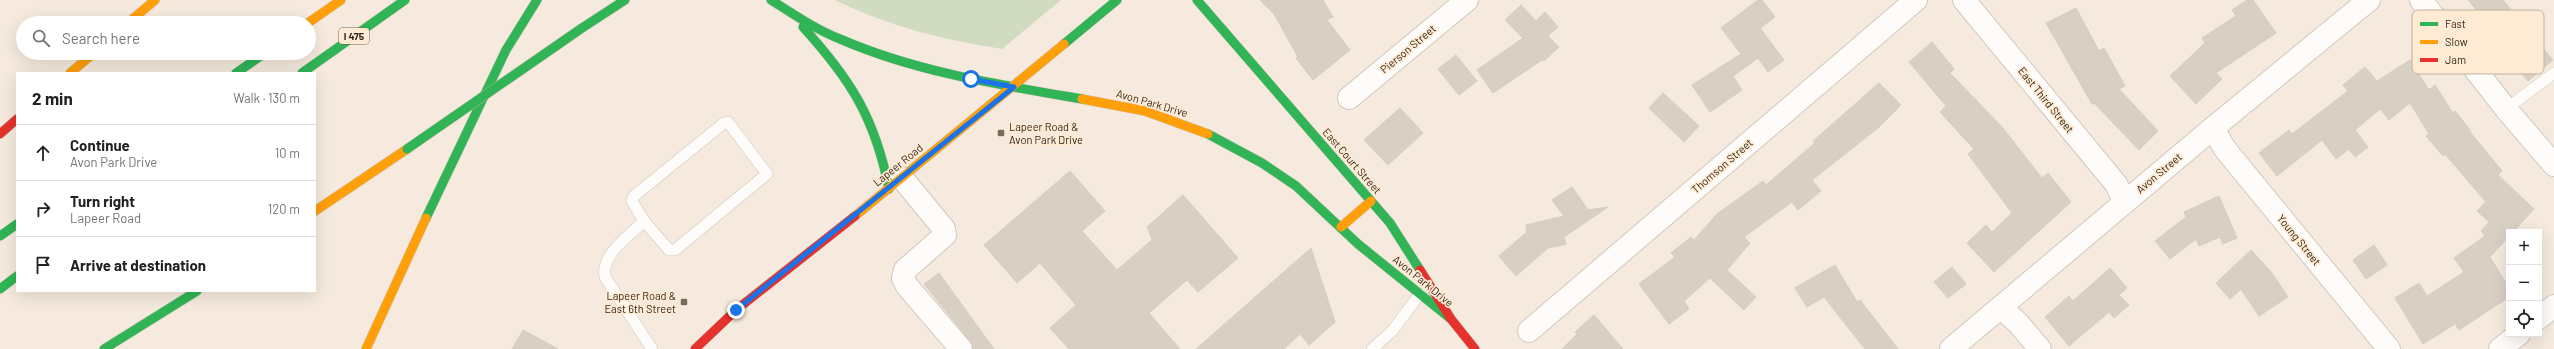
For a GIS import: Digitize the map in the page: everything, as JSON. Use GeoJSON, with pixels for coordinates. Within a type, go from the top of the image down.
{"type":"FeatureCollection","features":[{"type":"Feature","properties":{"kind":"main road"},"geometry":{"type":"LineString","coordinates":[[136,16],[155,0]]}},
{"type":"Feature","properties":{"kind":"main road"},"geometry":{"type":"LineString","coordinates":[[316,17],[341,0]]}},
{"type":"Feature","properties":{"kind":"main road","name":"I 475"},"geometry":{"type":"LineString","coordinates":[[303,72],[405,0]]}},
{"type":"Feature","properties":{"kind":"main road"},"geometry":{"type":"LineString","coordinates":[[366,349],[448,169],[506,50],[537,0]]}},
{"type":"Feature","properties":{"kind":"main road"},"geometry":{"type":"LineString","coordinates":[[316,210],[625,0]]}},
{"type":"Feature","properties":{"kind":"main road"},"geometry":{"type":"LineString","coordinates":[[771,0],[794,17],[837,64],[863,105],[895,184]]}},
{"type":"Feature","properties":{"kind":"main road","name":"Lapeer Road"},"geometry":{"type":"LineString","coordinates":[[695,349],[736,310],[895,184],[1014,87],[1117,0]]}},
{"type":"Feature","properties":{"kind":"main road","name":"East Court Street"},"geometry":{"type":"LineString","coordinates":[[1197,0],[1390,223],[1451,319],[1475,349]]}},
{"type":"Feature","properties":{"kind":"main road","name":"Avon Park Drive"},"geometry":{"type":"LineString","coordinates":[[794,17],[862,49],[900,62],[1014,87],[1128,107],[1171,118],[1206,133],[1237,148],[1310,198],[1341,227],[1451,319]]}},
{"type":"Feature","properties":{"kind":"main road"},"geometry":{"type":"LineString","coordinates":[[71,72],[86,60]]}},
{"type":"Feature","properties":{"kind":"main road"},"geometry":{"type":"LineString","coordinates":[[237,72],[255,60]]}},
{"type":"Feature","properties":{"kind":"main road"},"geometry":{"type":"LineString","coordinates":[[0,134],[16,120]]}},
{"type":"Feature","properties":{"kind":"main road"},"geometry":{"type":"LineString","coordinates":[[381,293],[448,169]]}},
{"type":"Feature","properties":{"kind":"main road"},"geometry":{"type":"LineString","coordinates":[[1341,227],[1371,201]]}},
{"type":"Feature","properties":{"kind":"main road"},"geometry":{"type":"LineString","coordinates":[[0,236],[16,225]]}},
{"type":"Feature","properties":{"kind":"main road"},"geometry":{"type":"LineString","coordinates":[[0,289],[16,277]]}},
{"type":"Feature","properties":{"kind":"main road"},"geometry":{"type":"LineString","coordinates":[[104,349],[195,292]]}},
{"type":"Feature","properties":{"kind":"street","name":"Pierson Street"},"geometry":{"type":"LineString","coordinates":[[1349,98],[1467,0]]}},
{"type":"Feature","properties":{"kind":"street","name":"Thomson Street"},"geometry":{"type":"LineString","coordinates":[[1528,332],[1916,0]]}},
{"type":"Feature","properties":{"kind":"street","name":"East Third Street"},"geometry":{"type":"LineString","coordinates":[[1964,0],[2116,184],[2125,202]]}},
{"type":"Feature","properties":{"kind":"street","name":"Avon Street"},"geometry":{"type":"LineString","coordinates":[[1951,349],[2213,128],[2369,0]]}},
{"type":"Feature","properties":{"kind":"street"},"geometry":{"type":"LineString","coordinates":[[2421,0],[2429,10]]}},
{"type":"Feature","properties":{"kind":"street"},"geometry":{"type":"LineString","coordinates":[[2479,74],[2506,109],[2554,165]]}},
{"type":"Feature","properties":{"kind":"street","name":"Young Street"},"geometry":{"type":"LineString","coordinates":[[2213,128],[2225,149],[2389,349]]}},
{"type":"Feature","properties":{"kind":"street"},"geometry":{"type":"LineString","coordinates":[[895,184],[944,229],[946,235],[905,270],[904,278],[907,286],[961,349]]}},
{"type":"Feature","properties":{"kind":"street"},"geometry":{"type":"LineString","coordinates":[[2542,316],[2554,306]]}},
{"type":"Feature","properties":{"kind":"street"},"geometry":{"type":"LineString","coordinates":[[2001,308],[2018,322],[2040,349]]}},
{"type":"Feature","properties":{"kind":"street"},"geometry":{"type":"LineString","coordinates":[[2500,349],[2515,337]]}},
{"type":"Feature","properties":{"kind":"lane"},"geometry":{"type":"LineString","coordinates":[[2506,109],[2554,73]]}},
{"type":"Feature","properties":{"kind":"lane"},"geometry":{"type":"LineString","coordinates":[[724,123],[731,124],[766,170],[765,176],[675,250],[669,250],[644,221],[632,201],[634,196],[724,123]]}},
{"type":"Feature","properties":{"kind":"lane"},"geometry":{"type":"LineString","coordinates":[[644,221],[606,259],[604,272],[652,349]]}},
{"type":"Feature","properties":{"kind":"lane"},"geometry":{"type":"LineString","coordinates":[[1372,349],[1392,331],[1420,294]]}},
{"type":"Feature","properties":{"kind":"green space"},"geometry":{"type":"Polygon","coordinates":[[[835,0],[1061,0],[1002,49],[958,41],[896,25],[835,0]]]}},
{"type":"Feature","properties":{"kind":"building"},"geometry":{"type":"Polygon","coordinates":[[[1260,0],[1323,0],[1333,17],[1327,20],[1350,50],[1313,80],[1296,58],[1298,57],[1274,14],[1260,0]]]}},
{"type":"Feature","properties":{"kind":"building"},"geometry":{"type":"Polygon","coordinates":[[[1758,0],[1762,0],[1775,17],[1760,28],[1784,60],[1768,72],[1758,58],[1733,76],[1742,90],[1710,112],[1692,85],[1741,54],[1721,28],[1758,0]]]}},
{"type":"Feature","properties":{"kind":"building"},"geometry":{"type":"Polygon","coordinates":[[[2247,0],[2253,0],[2276,33],[2216,73],[2222,79],[2196,104],[2170,76],[2205,43],[2202,38],[2236,16],[2232,10],[2247,0]]]}},
{"type":"Feature","properties":{"kind":"building"},"geometry":{"type":"Polygon","coordinates":[[[2468,0],[2503,0],[2511,10],[2476,10],[2468,0]]]}},
{"type":"Feature","properties":{"kind":"building"},"geometry":{"type":"Polygon","coordinates":[[[1521,5],[1536,21],[1545,12],[1558,27],[1548,36],[1559,47],[1544,61],[1542,60],[1493,93],[1477,70],[1523,38],[1505,20],[1521,5]]]}},
{"type":"Feature","properties":{"kind":"building"},"geometry":{"type":"Polygon","coordinates":[[[2076,8],[2099,51],[2104,48],[2125,86],[2119,89],[2158,131],[2139,150],[2094,103],[2092,104],[2046,23],[2076,8]]]}},
{"type":"Feature","properties":{"kind":"building"},"geometry":{"type":"Polygon","coordinates":[[[1932,42],[1954,69],[1950,73],[2002,127],[2042,178],[2048,173],[2071,202],[1994,272],[1967,243],[1986,225],[1992,232],[2012,213],[1968,154],[1974,149],[1940,112],[1946,106],[1909,62],[1932,42]]]}},
{"type":"Feature","properties":{"kind":"building"},"geometry":{"type":"Polygon","coordinates":[[[2544,49],[2553,60],[2544,68],[2544,49]]]}},
{"type":"Feature","properties":{"kind":"building"},"geometry":{"type":"Polygon","coordinates":[[[1456,55],[1477,81],[1459,95],[1438,69],[1456,55]]]}},
{"type":"Feature","properties":{"kind":"building"},"geometry":{"type":"Polygon","coordinates":[[[2410,60],[2412,63],[2412,74],[2419,74],[2429,90],[2435,85],[2453,113],[2455,111],[2502,171],[2498,175],[2534,209],[2516,229],[2506,229],[2506,239],[2490,257],[2506,283],[2506,299],[2459,330],[2455,324],[2423,344],[2395,298],[2419,283],[2427,296],[2464,272],[2454,258],[2485,236],[2481,231],[2489,222],[2477,211],[2486,202],[2445,154],[2443,156],[2426,136],[2429,134],[2410,103],[2389,120],[2380,109],[2355,130],[2368,147],[2355,157],[2349,149],[2336,159],[2322,140],[2277,176],[2259,153],[2289,130],[2292,134],[2348,91],[2343,85],[2365,67],[2377,81],[2410,60]]]}},
{"type":"Feature","properties":{"kind":"building"},"geometry":{"type":"Polygon","coordinates":[[[2522,74],[2536,74],[2528,81],[2522,74]]]}},
{"type":"Feature","properties":{"kind":"building"},"geometry":{"type":"Polygon","coordinates":[[[1879,83],[1901,105],[1878,128],[1812,180],[1821,191],[1798,210],[1792,202],[1744,237],[1750,243],[1727,270],[1756,297],[1744,310],[1710,278],[1684,301],[1689,309],[1669,324],[1639,284],[1675,257],[1671,253],[1691,237],[1694,240],[1717,214],[1763,181],[1766,185],[1815,143],[1813,141],[1879,83]]]}},
{"type":"Feature","properties":{"kind":"building"},"geometry":{"type":"Polygon","coordinates":[[[1663,93],[1699,126],[1684,142],[1649,108],[1663,93]]]}},
{"type":"Feature","properties":{"kind":"building"},"geometry":{"type":"Polygon","coordinates":[[[1400,108],[1423,133],[1388,165],[1364,140],[1400,108]]]}},
{"type":"Feature","properties":{"kind":"building"},"geometry":{"type":"Polygon","coordinates":[[[1070,171],[1105,211],[1082,231],[1117,270],[1152,240],[1147,227],[1183,195],[1238,258],[1198,292],[1187,280],[1149,313],[1180,349],[1069,349],[1050,328],[1076,305],[1040,263],[1017,283],[984,245],[1070,171]]]}},
{"type":"Feature","properties":{"kind":"building"},"geometry":{"type":"Polygon","coordinates":[[[1572,187],[1588,210],[1608,207],[1564,237],[1566,244],[1548,248],[1516,276],[1499,256],[1527,232],[1526,225],[1564,216],[1552,200],[1572,187]]]}},
{"type":"Feature","properties":{"kind":"building"},"geometry":{"type":"Polygon","coordinates":[[[2219,196],[2237,238],[2223,244],[2220,237],[2199,246],[2196,239],[2170,259],[2155,241],[2186,217],[2184,212],[2219,196]]]}},
{"type":"Feature","properties":{"kind":"building"},"geometry":{"type":"Polygon","coordinates":[[[2374,245],[2387,265],[2366,279],[2353,260],[2374,245]]]}},
{"type":"Feature","properties":{"kind":"building"},"geometry":{"type":"Polygon","coordinates":[[[1311,248],[1335,322],[1309,345],[1300,334],[1284,349],[1196,349],[1311,248]]]}},
{"type":"Feature","properties":{"kind":"building"},"geometry":{"type":"Polygon","coordinates":[[[2251,250],[2272,273],[2288,297],[2259,316],[2241,289],[2230,299],[2216,283],[2251,250]]]}},
{"type":"Feature","properties":{"kind":"building"},"geometry":{"type":"Polygon","coordinates":[[[1835,265],[1857,302],[1860,300],[1898,349],[1865,349],[1824,297],[1807,307],[1795,288],[1835,265]]]}},
{"type":"Feature","properties":{"kind":"building"},"geometry":{"type":"Polygon","coordinates":[[[1952,267],[1966,284],[1948,298],[1934,282],[1952,267]]]}},
{"type":"Feature","properties":{"kind":"building"},"geometry":{"type":"Polygon","coordinates":[[[2110,268],[2127,288],[2119,295],[2129,305],[2114,318],[2109,312],[2069,346],[2045,317],[2069,296],[2073,301],[2110,268]]]}},
{"type":"Feature","properties":{"kind":"building"},"geometry":{"type":"Polygon","coordinates":[[[939,273],[994,349],[973,349],[970,341],[924,284],[939,273]]]}},
{"type":"Feature","properties":{"kind":"building"},"geometry":{"type":"Polygon","coordinates":[[[1594,315],[1623,349],[1562,349],[1577,334],[1575,332],[1594,315]]]}},
{"type":"Feature","properties":{"kind":"building"},"geometry":{"type":"Polygon","coordinates":[[[523,330],[558,349],[512,349],[523,330]]]}},
{"type":"Feature","properties":{"kind":"traffic: fast"},"geometry":{"type":"LineString","coordinates":[[303,72],[405,0]]}},
{"type":"Feature","properties":{"kind":"traffic: fast"},"geometry":{"type":"LineString","coordinates":[[426,218],[506,50],[537,0]]}},
{"type":"Feature","properties":{"kind":"traffic: fast"},"geometry":{"type":"LineString","coordinates":[[582,28],[625,0]]}},
{"type":"Feature","properties":{"kind":"traffic: fast"},"geometry":{"type":"LineString","coordinates":[[771,0],[822,31],[898,60],[928,69],[989,83],[1082,99]]}},
{"type":"Feature","properties":{"kind":"traffic: fast"},"geometry":{"type":"LineString","coordinates":[[1064,44],[1117,0]]}},
{"type":"Feature","properties":{"kind":"traffic: fast"},"geometry":{"type":"LineString","coordinates":[[1197,0],[1390,223],[1420,270]]}},
{"type":"Feature","properties":{"kind":"traffic: fast"},"geometry":{"type":"LineString","coordinates":[[803,27],[835,65],[859,101],[876,141],[889,189]]}},
{"type":"Feature","properties":{"kind":"traffic: fast"},"geometry":{"type":"LineString","coordinates":[[407,149],[582,28]]}},
{"type":"Feature","properties":{"kind":"traffic: fast"},"geometry":{"type":"LineString","coordinates":[[237,72],[255,60]]}},
{"type":"Feature","properties":{"kind":"traffic: fast"},"geometry":{"type":"LineString","coordinates":[[1208,134],[1262,163],[1296,186],[1358,244],[1451,319]]}},
{"type":"Feature","properties":{"kind":"traffic: fast"},"geometry":{"type":"LineString","coordinates":[[0,236],[16,225]]}},
{"type":"Feature","properties":{"kind":"traffic: fast"},"geometry":{"type":"LineString","coordinates":[[0,289],[16,277]]}},
{"type":"Feature","properties":{"kind":"traffic: fast"},"geometry":{"type":"LineString","coordinates":[[104,349],[195,292]]}},
{"type":"Feature","properties":{"kind":"traffic: slow"},"geometry":{"type":"LineString","coordinates":[[136,16],[155,0]]}},
{"type":"Feature","properties":{"kind":"traffic: slow"},"geometry":{"type":"LineString","coordinates":[[316,17],[341,0]]}},
{"type":"Feature","properties":{"kind":"traffic: slow"},"geometry":{"type":"LineString","coordinates":[[855,216],[1064,44]]}},
{"type":"Feature","properties":{"kind":"traffic: slow"},"geometry":{"type":"LineString","coordinates":[[71,72],[86,60]]}},
{"type":"Feature","properties":{"kind":"traffic: slow"},"geometry":{"type":"LineString","coordinates":[[1082,99],[1145,111],[1208,134]]}},
{"type":"Feature","properties":{"kind":"traffic: slow"},"geometry":{"type":"LineString","coordinates":[[316,210],[407,149]]}},
{"type":"Feature","properties":{"kind":"traffic: slow"},"geometry":{"type":"LineString","coordinates":[[1341,227],[1371,201]]}},
{"type":"Feature","properties":{"kind":"traffic: slow"},"geometry":{"type":"LineString","coordinates":[[366,349],[426,218]]}},
{"type":"Feature","properties":{"kind":"traffic: jam"},"geometry":{"type":"LineString","coordinates":[[0,134],[16,120]]}},
{"type":"Feature","properties":{"kind":"traffic: jam"},"geometry":{"type":"LineString","coordinates":[[695,349],[736,310],[855,216]]}},
{"type":"Feature","properties":{"kind":"traffic: jam"},"geometry":{"type":"LineString","coordinates":[[1420,270],[1451,319],[1475,349]]}},
{"type":"Feature","properties":{"kind":"place","name":"Lapeer Road & Avon Park Drive"},"geometry":{"type":"Point","coordinates":[1001,133]}},
{"type":"Feature","properties":{"kind":"place","name":"Lapeer Road & East 6th Street"},"geometry":{"type":"Point","coordinates":[684,302]}},
{"type":"Feature","properties":{"kind":"route"},"geometry":{"type":"LineString","coordinates":[[736,310],[889,189],[1014,87],[971,79]]}}]}
